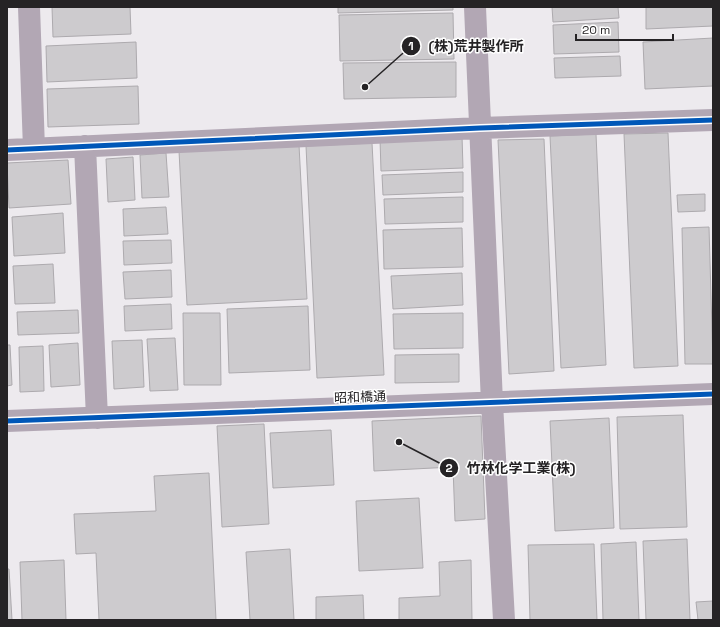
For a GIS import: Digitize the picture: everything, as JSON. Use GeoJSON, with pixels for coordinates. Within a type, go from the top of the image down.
{"type":"FeatureCollection","features":[{"type":"Feature","properties":{"kind":"street"},"geometry":{"type":"LineString","coordinates":[[29,7],[34,149]]}},
{"type":"Feature","properties":{"kind":"street"},"geometry":{"type":"LineString","coordinates":[[475,7],[492,402],[504,620]]}},
{"type":"Feature","properties":{"kind":"street"},"geometry":{"type":"LineString","coordinates":[[7,150],[480,128],[713,120]]}},
{"type":"Feature","properties":{"kind":"street"},"geometry":{"type":"LineString","coordinates":[[85,146],[97,418]]}},
{"type":"Feature","properties":{"kind":"street","name":"昭和橋通"},"geometry":{"type":"LineString","coordinates":[[7,421],[713,394]]}},
{"type":"Feature","properties":{"kind":"building"},"geometry":{"type":"Polygon","coordinates":[[[52,7],[130,7],[131,34],[53,37],[52,7]]]}},
{"type":"Feature","properties":{"kind":"building"},"geometry":{"type":"Polygon","coordinates":[[[338,7],[453,7],[453,10],[338,13],[338,7]]]}},
{"type":"Feature","properties":{"kind":"building"},"geometry":{"type":"Polygon","coordinates":[[[552,7],[618,7],[619,18],[553,22],[552,7]]]}},
{"type":"Feature","properties":{"kind":"building"},"geometry":{"type":"Polygon","coordinates":[[[646,7],[713,7],[713,26],[646,29],[646,7]]]}},
{"type":"Feature","properties":{"kind":"building"},"geometry":{"type":"Polygon","coordinates":[[[453,13],[454,59],[340,61],[339,15],[453,13]]]}},
{"type":"Feature","properties":{"kind":"building"},"geometry":{"type":"Polygon","coordinates":[[[618,22],[619,52],[554,54],[553,25],[618,22]]]}},
{"type":"Feature","properties":{"kind":"building"},"geometry":{"type":"Polygon","coordinates":[[[713,38],[713,86],[645,89],[643,42],[713,38]]]}},
{"type":"Feature","properties":{"kind":"building"},"geometry":{"type":"Polygon","coordinates":[[[136,42],[137,78],[47,82],[46,46],[136,42]]]}},
{"type":"Feature","properties":{"kind":"building"},"geometry":{"type":"Polygon","coordinates":[[[620,56],[621,76],[555,78],[554,58],[620,56]]]}},
{"type":"Feature","properties":{"kind":"building"},"geometry":{"type":"Polygon","coordinates":[[[456,62],[456,97],[344,99],[343,63],[456,62]]]}},
{"type":"Feature","properties":{"kind":"building"},"geometry":{"type":"Polygon","coordinates":[[[138,86],[139,124],[48,127],[47,89],[138,86]]]}},
{"type":"Feature","properties":{"kind":"building"},"geometry":{"type":"Polygon","coordinates":[[[668,133],[678,366],[634,368],[624,134],[668,133]]]}},
{"type":"Feature","properties":{"kind":"building"},"geometry":{"type":"Polygon","coordinates":[[[596,134],[606,365],[561,368],[550,136],[596,134]]]}},
{"type":"Feature","properties":{"kind":"building"},"geometry":{"type":"Polygon","coordinates":[[[462,136],[463,168],[381,171],[380,139],[462,136]]]}},
{"type":"Feature","properties":{"kind":"building"},"geometry":{"type":"Polygon","coordinates":[[[544,139],[554,371],[509,374],[498,140],[544,139]]]}},
{"type":"Feature","properties":{"kind":"building"},"geometry":{"type":"Polygon","coordinates":[[[372,143],[384,375],[317,378],[306,146],[372,143]]]}},
{"type":"Feature","properties":{"kind":"building"},"geometry":{"type":"Polygon","coordinates":[[[299,145],[307,299],[187,305],[179,151],[299,145]]]}},
{"type":"Feature","properties":{"kind":"building"},"geometry":{"type":"Polygon","coordinates":[[[166,153],[169,197],[142,198],[140,155],[166,153]]]}},
{"type":"Feature","properties":{"kind":"building"},"geometry":{"type":"Polygon","coordinates":[[[133,157],[135,200],[108,202],[106,159],[133,157]]]}},
{"type":"Feature","properties":{"kind":"building"},"geometry":{"type":"Polygon","coordinates":[[[68,160],[71,204],[9,208],[7,163],[68,160]]]}},
{"type":"Feature","properties":{"kind":"building"},"geometry":{"type":"Polygon","coordinates":[[[463,172],[463,192],[383,195],[382,175],[463,172]]]}},
{"type":"Feature","properties":{"kind":"building"},"geometry":{"type":"Polygon","coordinates":[[[705,194],[705,211],[678,212],[677,195],[705,194]]]}},
{"type":"Feature","properties":{"kind":"building"},"geometry":{"type":"Polygon","coordinates":[[[463,197],[463,222],[385,224],[384,199],[463,197]]]}},
{"type":"Feature","properties":{"kind":"building"},"geometry":{"type":"Polygon","coordinates":[[[166,207],[168,234],[124,236],[123,209],[166,207]]]}},
{"type":"Feature","properties":{"kind":"building"},"geometry":{"type":"Polygon","coordinates":[[[63,213],[65,253],[14,256],[12,217],[63,213]]]}},
{"type":"Feature","properties":{"kind":"building"},"geometry":{"type":"Polygon","coordinates":[[[709,227],[713,364],[685,364],[682,228],[709,227]]]}},
{"type":"Feature","properties":{"kind":"building"},"geometry":{"type":"Polygon","coordinates":[[[462,228],[463,267],[384,269],[383,230],[462,228]]]}},
{"type":"Feature","properties":{"kind":"building"},"geometry":{"type":"Polygon","coordinates":[[[171,240],[172,263],[124,265],[123,241],[171,240]]]}},
{"type":"Feature","properties":{"kind":"building"},"geometry":{"type":"Polygon","coordinates":[[[53,264],[55,303],[15,304],[13,266],[53,264]]]}},
{"type":"Feature","properties":{"kind":"building"},"geometry":{"type":"Polygon","coordinates":[[[171,270],[172,297],[125,299],[123,272],[171,270]]]}},
{"type":"Feature","properties":{"kind":"building"},"geometry":{"type":"Polygon","coordinates":[[[462,273],[463,305],[393,309],[391,276],[462,273]]]}},
{"type":"Feature","properties":{"kind":"building"},"geometry":{"type":"Polygon","coordinates":[[[171,304],[172,329],[125,331],[124,306],[171,304]]]}},
{"type":"Feature","properties":{"kind":"building"},"geometry":{"type":"Polygon","coordinates":[[[308,306],[310,370],[229,373],[227,309],[308,306]]]}},
{"type":"Feature","properties":{"kind":"building"},"geometry":{"type":"Polygon","coordinates":[[[78,310],[79,333],[18,335],[17,312],[78,310]]]}},
{"type":"Feature","properties":{"kind":"building"},"geometry":{"type":"Polygon","coordinates":[[[183,313],[220,313],[221,385],[184,385],[183,313]]]}},
{"type":"Feature","properties":{"kind":"building"},"geometry":{"type":"Polygon","coordinates":[[[463,313],[463,348],[394,349],[393,314],[463,313]]]}},
{"type":"Feature","properties":{"kind":"building"},"geometry":{"type":"Polygon","coordinates":[[[175,338],[178,390],[150,391],[147,339],[175,338]]]}},
{"type":"Feature","properties":{"kind":"building"},"geometry":{"type":"Polygon","coordinates":[[[142,340],[144,387],[114,389],[112,341],[142,340]]]}},
{"type":"Feature","properties":{"kind":"building"},"geometry":{"type":"Polygon","coordinates":[[[78,343],[80,385],[51,387],[49,345],[78,343]]]}},
{"type":"Feature","properties":{"kind":"building"},"geometry":{"type":"Polygon","coordinates":[[[7,345],[10,345],[12,385],[7,386],[7,345]]]}},
{"type":"Feature","properties":{"kind":"building"},"geometry":{"type":"Polygon","coordinates":[[[43,346],[44,391],[20,392],[19,347],[43,346]]]}},
{"type":"Feature","properties":{"kind":"building"},"geometry":{"type":"Polygon","coordinates":[[[459,354],[459,382],[395,383],[395,355],[459,354]]]}},
{"type":"Feature","properties":{"kind":"building"},"geometry":{"type":"Polygon","coordinates":[[[683,415],[687,527],[620,529],[617,417],[683,415]]]}},
{"type":"Feature","properties":{"kind":"building"},"geometry":{"type":"Polygon","coordinates":[[[481,416],[485,519],[455,521],[453,467],[374,471],[372,421],[481,416]]]}},
{"type":"Feature","properties":{"kind":"building"},"geometry":{"type":"Polygon","coordinates":[[[609,418],[614,528],[555,531],[550,421],[609,418]]]}},
{"type":"Feature","properties":{"kind":"building"},"geometry":{"type":"Polygon","coordinates":[[[264,424],[269,524],[222,527],[217,426],[264,424]]]}},
{"type":"Feature","properties":{"kind":"building"},"geometry":{"type":"Polygon","coordinates":[[[331,430],[334,485],[273,488],[270,433],[331,430]]]}},
{"type":"Feature","properties":{"kind":"building"},"geometry":{"type":"Polygon","coordinates":[[[209,473],[216,620],[99,620],[96,553],[76,554],[74,514],[156,511],[154,476],[209,473]]]}},
{"type":"Feature","properties":{"kind":"building"},"geometry":{"type":"Polygon","coordinates":[[[419,498],[423,568],[359,571],[356,501],[419,498]]]}},
{"type":"Feature","properties":{"kind":"building"},"geometry":{"type":"Polygon","coordinates":[[[687,539],[690,620],[646,620],[643,541],[687,539]]]}},
{"type":"Feature","properties":{"kind":"building"},"geometry":{"type":"Polygon","coordinates":[[[636,542],[639,620],[603,620],[601,544],[636,542]]]}},
{"type":"Feature","properties":{"kind":"building"},"geometry":{"type":"Polygon","coordinates":[[[594,544],[597,620],[530,620],[528,545],[594,544]]]}},
{"type":"Feature","properties":{"kind":"building"},"geometry":{"type":"Polygon","coordinates":[[[290,549],[294,620],[250,620],[246,552],[290,549]]]}},
{"type":"Feature","properties":{"kind":"building"},"geometry":{"type":"Polygon","coordinates":[[[64,560],[66,620],[22,620],[20,562],[64,560]]]}},
{"type":"Feature","properties":{"kind":"building"},"geometry":{"type":"Polygon","coordinates":[[[471,560],[472,620],[399,620],[399,598],[440,596],[439,562],[471,560]]]}},
{"type":"Feature","properties":{"kind":"building"},"geometry":{"type":"Polygon","coordinates":[[[7,569],[9,569],[12,620],[7,620],[7,569]]]}},
{"type":"Feature","properties":{"kind":"building"},"geometry":{"type":"Polygon","coordinates":[[[363,595],[364,620],[316,620],[316,597],[363,595]]]}},
{"type":"Feature","properties":{"kind":"building"},"geometry":{"type":"Polygon","coordinates":[[[713,601],[713,620],[698,620],[696,602],[713,601]]]}},
{"type":"Feature","properties":{"kind":"cycle path"},"geometry":{"type":"LineString","coordinates":[[7,150],[480,128],[713,120]]}},
{"type":"Feature","properties":{"kind":"cycle path"},"geometry":{"type":"LineString","coordinates":[[7,421],[713,394]]}},
{"type":"Feature","properties":{"kind":"place","name":"(株)荒井製作所"},"geometry":{"type":"Point","coordinates":[365,87]}},
{"type":"Feature","properties":{"kind":"place","name":"竹林化学工業(株)"},"geometry":{"type":"Point","coordinates":[399,442]}}]}
